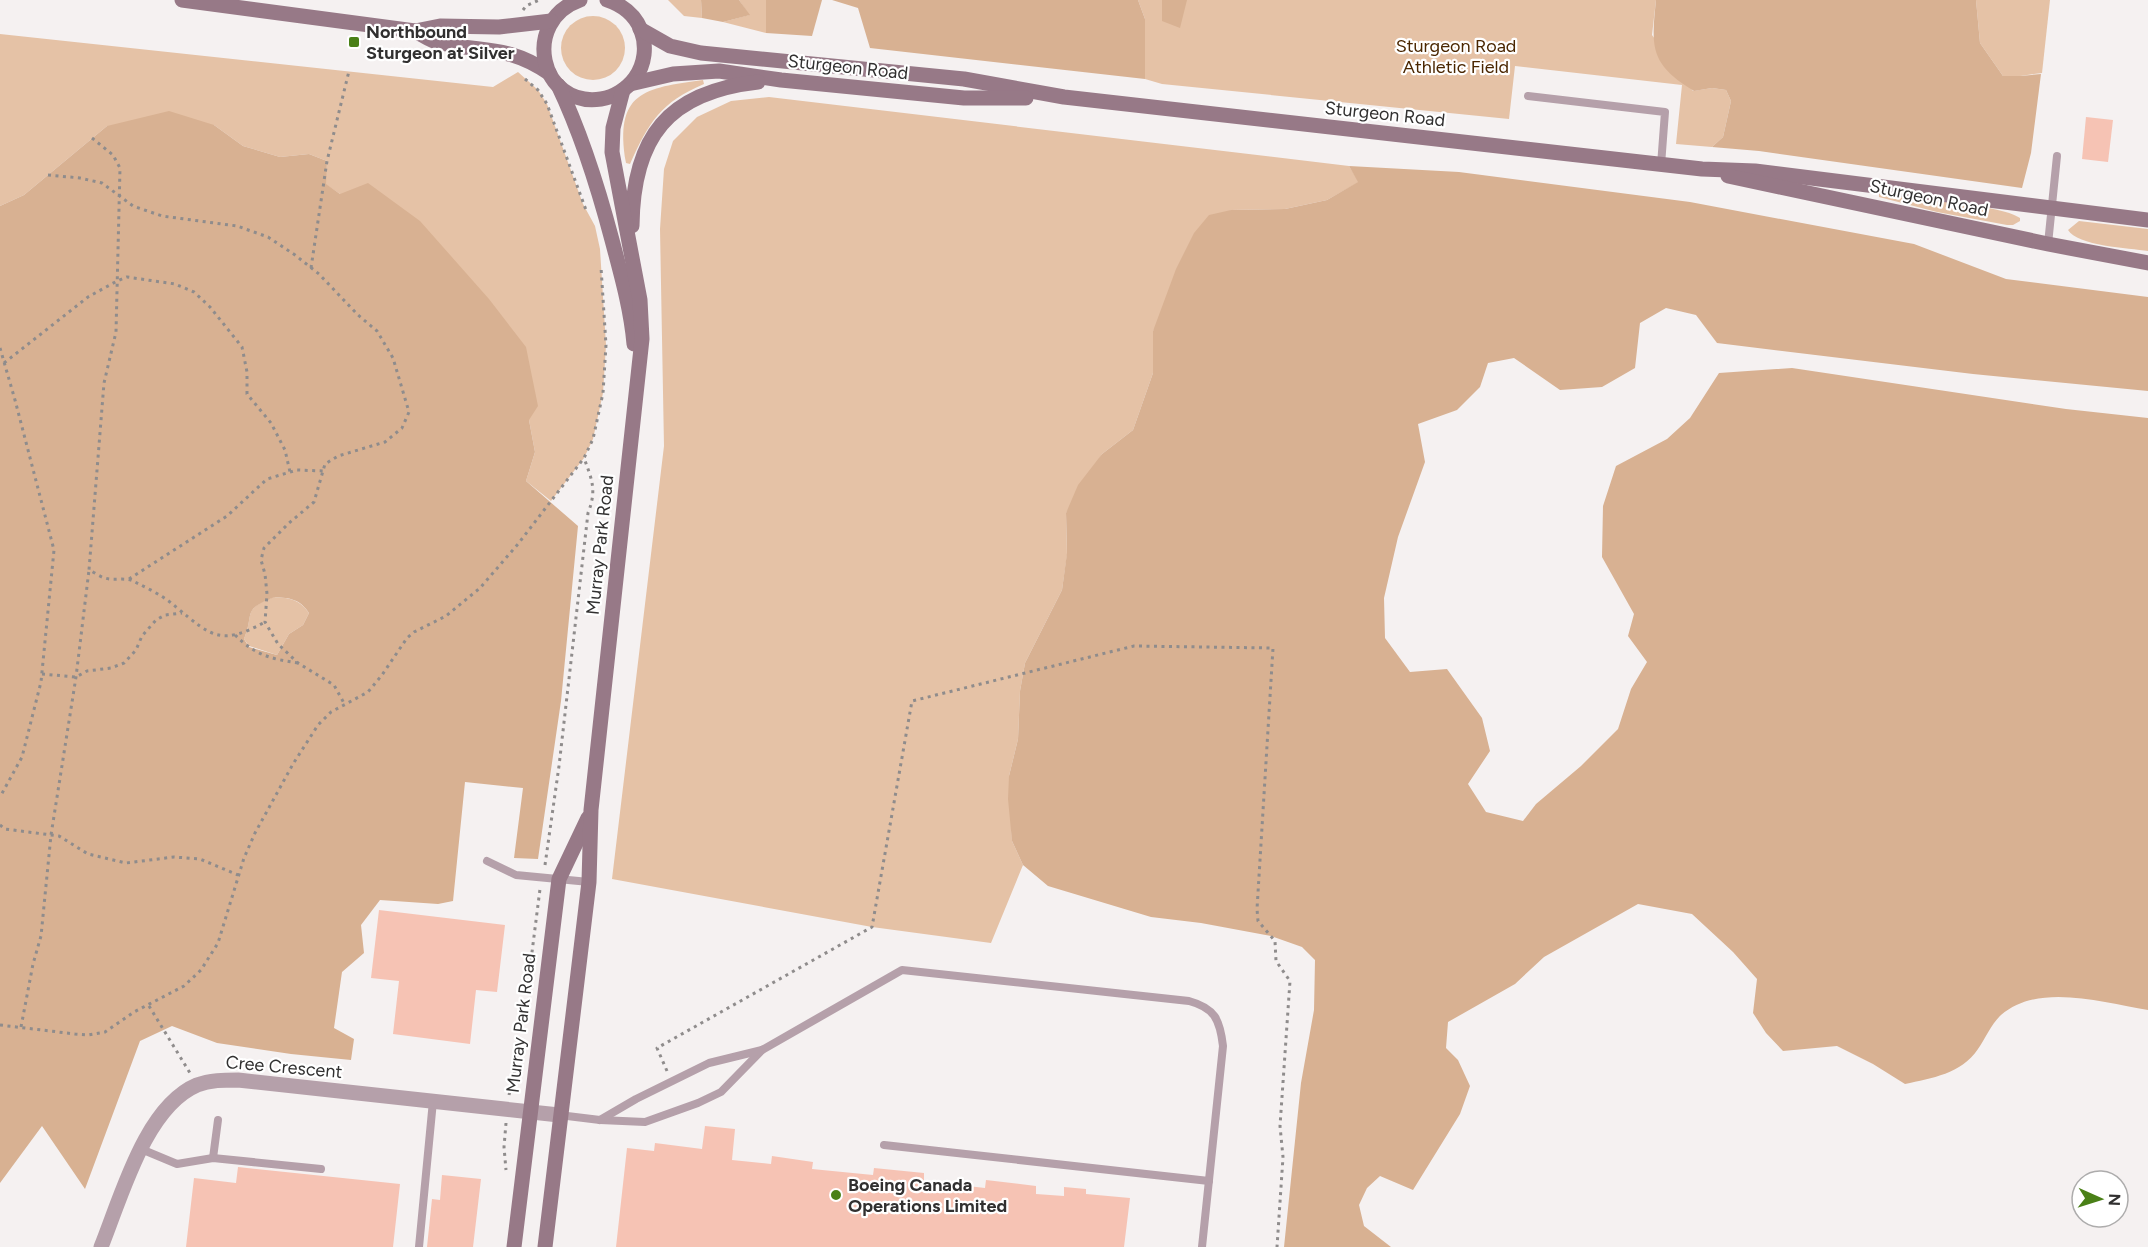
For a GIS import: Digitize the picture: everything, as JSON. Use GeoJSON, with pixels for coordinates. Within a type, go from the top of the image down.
{"type":"FeatureCollection","features":[{"type":"Feature","properties":{"kind":"main road"},"geometry":{"type":"LineString","coordinates":[[182,0],[415,31],[440,26],[499,27],[551,21],[565,4],[580,0]]}},
{"type":"Feature","properties":{"kind":"main road"},"geometry":{"type":"LineString","coordinates":[[607,0],[616,3],[630,14]]}},
{"type":"Feature","properties":{"kind":"main road"},"geometry":{"type":"LineString","coordinates":[[622,0],[640,29]]}},
{"type":"Feature","properties":{"kind":"main road","name":"Murray Park Road"},"geometry":{"type":"LineString","coordinates":[[551,21],[547,29],[543,56],[584,145],[602,200],[620,267],[633,331],[637,392]]}},
{"type":"Feature","properties":{"kind":"main road","name":"Murray Park Road"},"geometry":{"type":"LineString","coordinates":[[544,1247],[589,882],[591,810],[637,392],[642,319],[612,152],[613,128],[627,87],[636,77],[644,58],[645,49],[640,29]]}},
{"type":"Feature","properties":{"kind":"main road","name":"Sturgeon Road"},"geometry":{"type":"LineString","coordinates":[[640,29],[670,46],[701,52],[964,79],[1064,97],[1661,165],[1755,171],[2148,220]]}},
{"type":"Feature","properties":{"kind":"main road"},"geometry":{"type":"LineString","coordinates":[[415,31],[438,43],[497,50],[518,56],[528,60],[554,79]]}},
{"type":"Feature","properties":{"kind":"main road","name":"Sturgeon Road"},"geometry":{"type":"LineString","coordinates":[[554,79],[571,94],[588,99],[607,98],[627,87],[673,74],[719,71],[782,80],[964,98],[1064,97]]}},
{"type":"Feature","properties":{"kind":"main road"},"geometry":{"type":"LineString","coordinates":[[632,255],[634,187],[650,141],[664,120],[676,109],[698,97],[738,84],[782,80]]}},
{"type":"Feature","properties":{"kind":"main road","name":"Sturgeon Road"},"geometry":{"type":"LineString","coordinates":[[1702,169],[1755,183],[2148,263]]}},
{"type":"Feature","properties":{"kind":"main road","name":"Murray Park Road"},"geometry":{"type":"LineString","coordinates":[[514,1247],[559,879],[591,810]]}},
{"type":"Feature","properties":{"kind":"street","name":"Cree Crescent"},"geometry":{"type":"LineString","coordinates":[[101,1247],[141,1149],[163,1111],[178,1097],[197,1085],[220,1080],[238,1080],[559,1115]]}},
{"type":"Feature","properties":{"kind":"lane"},"geometry":{"type":"LineString","coordinates":[[1528,96],[1665,112],[1661,165]]}},
{"type":"Feature","properties":{"kind":"lane"},"geometry":{"type":"LineString","coordinates":[[2048,244],[2057,156]]}},
{"type":"Feature","properties":{"kind":"lane"},"geometry":{"type":"LineString","coordinates":[[487,861],[516,875],[589,882]]}},
{"type":"Feature","properties":{"kind":"lane"},"geometry":{"type":"LineString","coordinates":[[559,1115],[645,1122],[698,1103],[721,1092],[762,1050],[902,970],[1189,1001],[1211,1010],[1217,1020],[1223,1046],[1202,1247]]}},
{"type":"Feature","properties":{"kind":"lane"},"geometry":{"type":"LineString","coordinates":[[600,1120],[636,1099],[709,1063],[762,1050]]}},
{"type":"Feature","properties":{"kind":"lane"},"geometry":{"type":"LineString","coordinates":[[419,1247],[433,1101]]}},
{"type":"Feature","properties":{"kind":"lane"},"geometry":{"type":"LineString","coordinates":[[213,1158],[218,1120]]}},
{"type":"Feature","properties":{"kind":"lane"},"geometry":{"type":"LineString","coordinates":[[884,1145],[1209,1181]]}},
{"type":"Feature","properties":{"kind":"lane"},"geometry":{"type":"LineString","coordinates":[[141,1149],[177,1164],[213,1158],[321,1169]]}},
{"type":"Feature","properties":{"kind":"path"},"geometry":{"type":"LineString","coordinates":[[522,10],[539,0]]}},
{"type":"Feature","properties":{"kind":"path"},"geometry":{"type":"LineString","coordinates":[[311,268],[327,161],[350,71]]}},
{"type":"Feature","properties":{"kind":"path"},"geometry":{"type":"LineString","coordinates":[[524,78],[538,90],[547,104],[589,216]]}},
{"type":"Feature","properties":{"kind":"path"},"geometry":{"type":"LineString","coordinates":[[21,1027],[33,964],[41,936],[51,835],[76,677],[89,570],[104,383],[116,332],[120,168],[113,155],[92,138]]}},
{"type":"Feature","properties":{"kind":"path"},"geometry":{"type":"LineString","coordinates":[[48,175],[102,183],[133,206],[162,216],[237,226],[268,237],[311,268],[377,331],[393,357],[409,412],[402,428],[385,442],[338,456],[325,464],[314,502],[264,548],[261,560],[267,594],[265,622],[278,645],[298,663],[334,685],[345,705]]}},
{"type":"Feature","properties":{"kind":"path"},"geometry":{"type":"LineString","coordinates":[[0,1025],[75,1034],[98,1034],[184,986],[209,960],[218,943],[238,876],[255,833],[293,764],[325,717],[368,692],[407,638],[414,632],[437,622],[452,612],[480,588],[518,544],[584,458],[593,439],[603,393],[606,345],[601,260]]}},
{"type":"Feature","properties":{"kind":"path"},"geometry":{"type":"LineString","coordinates":[[4,363],[88,297],[117,281],[127,277],[176,284],[194,292],[210,307],[242,347],[247,372],[247,394],[271,423],[285,450],[290,472]]}},
{"type":"Feature","properties":{"kind":"path"},"geometry":{"type":"LineString","coordinates":[[0,348],[54,550],[42,674],[22,757],[0,797]]}},
{"type":"Feature","properties":{"kind":"path"},"geometry":{"type":"LineString","coordinates":[[531,962],[559,766],[588,513],[594,491],[584,458]]}},
{"type":"Feature","properties":{"kind":"path"},"geometry":{"type":"LineString","coordinates":[[129,579],[227,516],[267,479],[297,470],[323,471]]}},
{"type":"Feature","properties":{"kind":"path"},"geometry":{"type":"LineString","coordinates":[[89,570],[106,579],[129,579],[165,599],[207,631],[224,637],[242,635],[265,622]]}},
{"type":"Feature","properties":{"kind":"path"},"geometry":{"type":"LineString","coordinates":[[42,674],[76,677],[87,671],[111,668],[124,663],[136,650],[142,636],[156,620],[165,615],[183,613]]}},
{"type":"Feature","properties":{"kind":"path"},"geometry":{"type":"LineString","coordinates":[[236,635],[249,649],[271,659],[298,663]]}},
{"type":"Feature","properties":{"kind":"path"},"geometry":{"type":"LineString","coordinates":[[668,1071],[657,1048],[872,927],[912,701],[1134,646],[1273,648],[1257,909],[1258,921],[1275,941],[1276,961],[1290,981],[1280,1126],[1283,1157],[1277,1247]]}},
{"type":"Feature","properties":{"kind":"path"},"geometry":{"type":"LineString","coordinates":[[0,825],[5,829],[59,836],[88,854],[126,863],[174,857],[200,859],[238,876]]}},
{"type":"Feature","properties":{"kind":"path"},"geometry":{"type":"LineString","coordinates":[[149,1006],[197,1085]]}},
{"type":"Feature","properties":{"kind":"path"},"geometry":{"type":"LineString","coordinates":[[507,1180],[504,1147],[507,1109],[513,1072],[523,1040]]}},
{"type":"Feature","properties":{"kind":"green space"},"geometry":{"type":"Polygon","coordinates":[[[668,0],[701,0],[702,18],[684,16],[668,0]]]}},
{"type":"Feature","properties":{"kind":"green space"},"geometry":{"type":"Polygon","coordinates":[[[739,0],[766,0],[766,33],[723,22],[749,15],[739,0]]]}},
{"type":"Feature","properties":{"kind":"green space","name":"Sturgeon Road Athletic Field"},"geometry":{"type":"Polygon","coordinates":[[[1138,0],[1162,0],[1162,21],[1171,0],[1656,0],[1652,35],[1693,91],[1712,88],[1726,90],[1731,101],[1723,137],[1712,147],[1676,144],[1682,85],[1515,66],[1509,119],[1162,84],[1145,79],[1145,19],[1138,0]]]}},
{"type":"Feature","properties":{"kind":"green space"},"geometry":{"type":"Polygon","coordinates":[[[1976,0],[2050,0],[2042,73],[2003,76],[1980,43],[1976,0]]]}},
{"type":"Feature","properties":{"kind":"green space"},"geometry":{"type":"Polygon","coordinates":[[[593,16],[616,25],[625,48],[616,71],[593,80],[570,71],[561,48],[570,25],[593,16]]]}},
{"type":"Feature","properties":{"kind":"green space"},"geometry":{"type":"Polygon","coordinates":[[[0,34],[493,87],[518,72],[538,90],[547,104],[583,204],[595,226],[600,249],[606,345],[603,393],[593,439],[584,458],[551,501],[526,481],[535,452],[529,420],[340,194],[325,184],[327,161],[309,154],[280,157],[243,146],[214,125],[107,126],[24,195],[0,206],[0,34]]]}},
{"type":"Feature","properties":{"kind":"green space"},"geometry":{"type":"Polygon","coordinates":[[[703,80],[704,84],[677,98],[658,115],[650,125],[630,164],[626,163],[623,139],[625,121],[630,108],[638,98],[664,86],[703,80]]]}},
{"type":"Feature","properties":{"kind":"green space"},"geometry":{"type":"Polygon","coordinates":[[[769,97],[1349,166],[1359,182],[1327,200],[1285,209],[1231,210],[1153,331],[1153,373],[1133,430],[1102,454],[1066,513],[1067,555],[1062,590],[1025,663],[1020,691],[1018,739],[1009,776],[1012,841],[1023,865],[991,943],[872,927],[612,879],[664,446],[660,229],[664,169],[673,141],[697,117],[731,101],[769,97]]]}},
{"type":"Feature","properties":{"kind":"green space"},"geometry":{"type":"Polygon","coordinates":[[[1879,194],[1994,209],[2020,218],[2020,221],[2007,225],[1937,212],[1879,197],[1879,194]]]}},
{"type":"Feature","properties":{"kind":"green space"},"geometry":{"type":"Polygon","coordinates":[[[2079,221],[2148,229],[2148,251],[2082,240],[2068,230],[2079,221]]]}},
{"type":"Feature","properties":{"kind":"green space"},"geometry":{"type":"Polygon","coordinates":[[[274,597],[294,600],[309,613],[303,625],[289,634],[277,655],[249,646],[244,639],[253,609],[274,597]]]}},
{"type":"Feature","properties":{"kind":"shaded area"},"geometry":{"type":"Polygon","coordinates":[[[701,0],[739,0],[750,15],[723,22],[702,18],[701,0]]]}},
{"type":"Feature","properties":{"kind":"shaded area"},"geometry":{"type":"Polygon","coordinates":[[[766,0],[822,0],[812,36],[766,33],[766,0]]]}},
{"type":"Feature","properties":{"kind":"shaded area"},"geometry":{"type":"Polygon","coordinates":[[[832,0],[1138,0],[1145,19],[1145,79],[870,48],[858,8],[832,0]]]}},
{"type":"Feature","properties":{"kind":"shaded area"},"geometry":{"type":"Polygon","coordinates":[[[1162,0],[1187,0],[1180,28],[1162,21],[1162,0]]]}},
{"type":"Feature","properties":{"kind":"shaded area"},"geometry":{"type":"Polygon","coordinates":[[[1656,0],[1976,0],[1980,43],[2003,76],[2041,74],[2031,153],[2022,188],[1759,151],[1712,147],[1723,137],[1731,101],[1726,90],[1712,88],[1694,91],[1661,63],[1654,43],[1656,0]]]}},
{"type":"Feature","properties":{"kind":"shaded area"},"geometry":{"type":"Polygon","coordinates":[[[169,111],[214,125],[243,146],[280,157],[309,154],[327,161],[326,184],[340,194],[368,183],[420,221],[489,299],[526,347],[538,406],[529,420],[535,452],[526,481],[578,526],[561,701],[538,859],[514,858],[523,788],[465,782],[453,901],[438,904],[380,900],[361,925],[364,953],[342,972],[334,1028],[354,1039],[351,1060],[217,1043],[172,1026],[140,1041],[85,1189],[42,1126],[0,1183],[0,206],[24,195],[107,126],[169,111]],[[275,597],[253,609],[244,639],[249,647],[277,655],[289,634],[303,625],[309,613],[306,608],[294,600],[275,597]]]}},
{"type":"Feature","properties":{"kind":"shaded area"},"geometry":{"type":"Polygon","coordinates":[[[1349,166],[1459,172],[1690,202],[1914,244],[2006,279],[2148,297],[2148,391],[1973,374],[1717,343],[1696,315],[1666,308],[1640,323],[1635,368],[1602,387],[1560,390],[1514,358],[1488,363],[1480,387],[1457,410],[1418,424],[1425,462],[1398,537],[1384,598],[1385,638],[1410,672],[1447,669],[1482,718],[1490,751],[1468,784],[1486,812],[1523,821],[1536,804],[1581,766],[1618,729],[1631,689],[1647,662],[1628,636],[1634,614],[1602,557],[1603,506],[1616,466],[1667,439],[1690,418],[1719,373],[1792,368],[2066,409],[2148,418],[2148,1010],[2072,998],[2034,999],[2016,1005],[2001,1015],[1978,1049],[1963,1064],[1945,1074],[1905,1084],[1873,1064],[1837,1046],[1783,1051],[1766,1033],[1753,1013],[1757,979],[1733,952],[1692,914],[1638,904],[1544,957],[1515,984],[1448,1022],[1446,1048],[1458,1060],[1470,1086],[1460,1114],[1413,1190],[1380,1176],[1367,1188],[1359,1205],[1364,1226],[1391,1247],[1284,1247],[1301,1083],[1314,1010],[1315,960],[1302,947],[1271,936],[1201,923],[1151,917],[1048,886],[1023,865],[1012,841],[1008,799],[1009,776],[1018,739],[1020,691],[1025,663],[1062,590],[1067,553],[1066,513],[1078,485],[1102,454],[1133,430],[1153,373],[1153,331],[1176,269],[1194,233],[1209,215],[1231,210],[1285,209],[1327,200],[1358,182],[1349,166]]]}},
{"type":"Feature","properties":{"kind":"building"},"geometry":{"type":"Polygon","coordinates":[[[2086,117],[2113,120],[2108,162],[2082,159],[2086,117]]]}},
{"type":"Feature","properties":{"kind":"building"},"geometry":{"type":"Polygon","coordinates":[[[379,910],[505,925],[497,992],[476,990],[470,1044],[393,1034],[399,981],[371,978],[379,910]]]}},
{"type":"Feature","properties":{"kind":"building","name":"Boeing Canada Operations Limited"},"geometry":{"type":"Polygon","coordinates":[[[705,1126],[735,1129],[732,1160],[771,1164],[772,1156],[813,1162],[812,1169],[873,1175],[874,1168],[924,1173],[924,1181],[985,1188],[986,1180],[1036,1186],[1036,1194],[1064,1196],[1064,1187],[1086,1189],[1086,1194],[1130,1198],[1124,1247],[616,1247],[627,1148],[654,1151],[655,1143],[702,1149],[705,1126]]]}},
{"type":"Feature","properties":{"kind":"building"},"geometry":{"type":"Polygon","coordinates":[[[238,1167],[400,1184],[393,1247],[186,1247],[194,1178],[236,1183],[238,1167]]]}},
{"type":"Feature","properties":{"kind":"building"},"geometry":{"type":"Polygon","coordinates":[[[442,1175],[481,1179],[473,1247],[427,1247],[432,1199],[440,1200],[442,1175]]]}},
{"type":"Feature","properties":{"kind":"place","name":"Northbound Sturgeon at Silver"},"geometry":{"type":"Point","coordinates":[354,42]}},
{"type":"Feature","properties":{"kind":"place","name":"Boeing Canada Operations Limited"},"geometry":{"type":"Point","coordinates":[836,1195]}}]}
